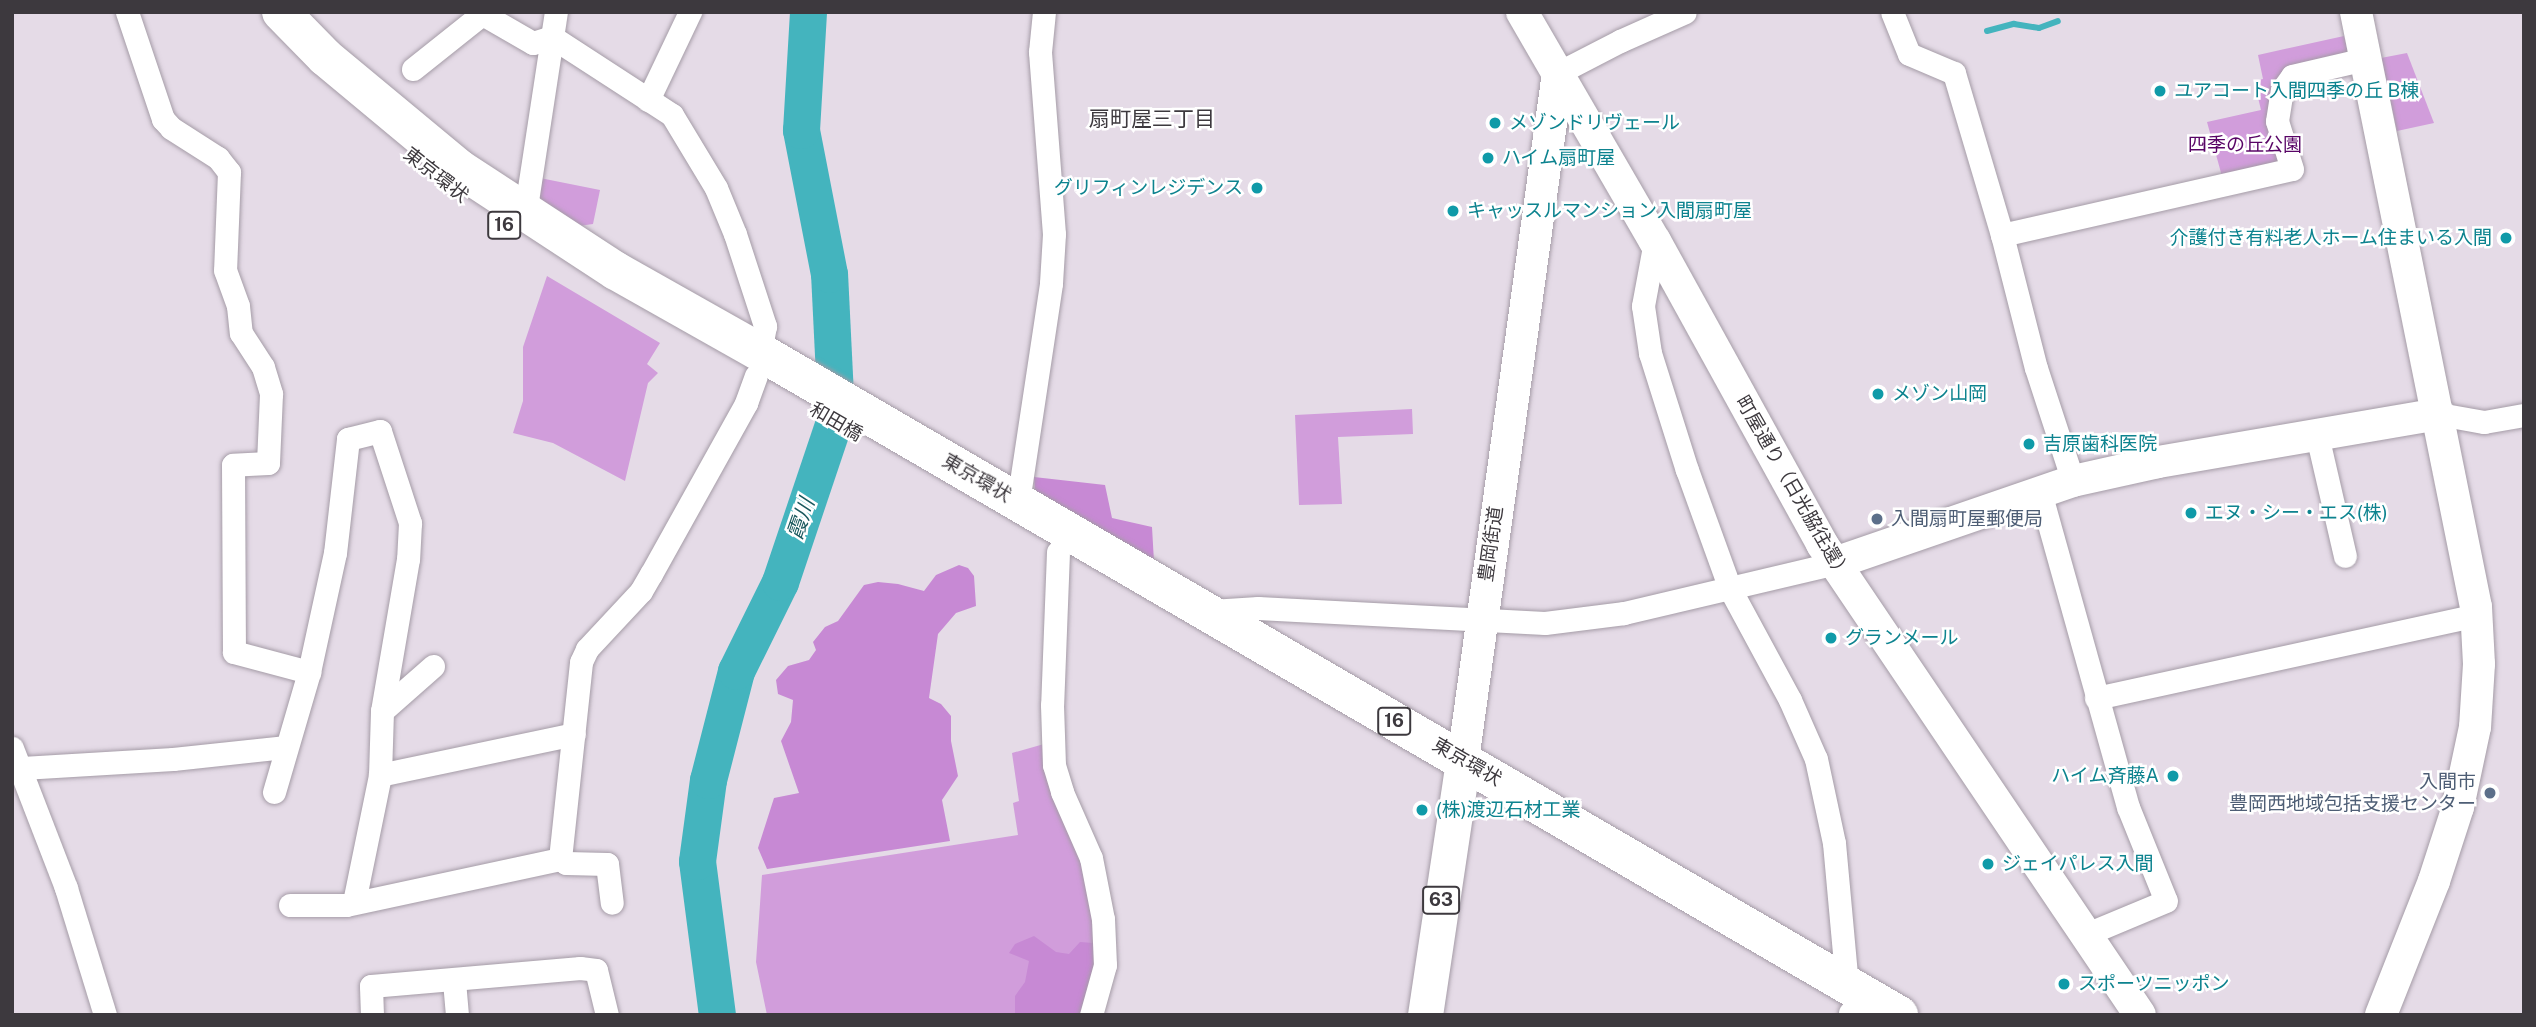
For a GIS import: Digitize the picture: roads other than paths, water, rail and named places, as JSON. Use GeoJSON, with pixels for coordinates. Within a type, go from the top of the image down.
{"type":"FeatureCollection","features":[{"type":"Feature","properties":{"kind":"highway","name":"東京環状"},"geometry":{"type":"LineString","coordinates":[[252,12],[320,82],[448,186],[514,232],[609,291],[774,374]]}},
{"type":"Feature","properties":{"kind":"highway","name":"東京環状"},"geometry":{"type":"LineString","coordinates":[[281,12],[325,57],[460,169],[525,214],[774,374]]}},
{"type":"Feature","properties":{"kind":"highway","name":"和田橋"},"geometry":{"type":"LineString","coordinates":[[774,374],[886,438]]}},
{"type":"Feature","properties":{"kind":"highway","name":"東京環状"},"geometry":{"type":"LineString","coordinates":[[886,438],[1018,502],[1202,611],[1461,773],[1850,1007],[1899,1015]]}},
{"type":"Feature","properties":{"kind":"highway","name":"東京環状"},"geometry":{"type":"LineString","coordinates":[[886,438],[1058,552],[1461,773]]}},
{"type":"Feature","properties":{"kind":"main road","name":"豊岡街道"},"geometry":{"type":"LineString","coordinates":[[1425,1015],[1461,773]]}},
{"type":"Feature","properties":{"kind":"street"},"geometry":{"type":"LineString","coordinates":[[127,12],[163,119],[171,128],[218,158],[229,172],[225,270],[238,306],[241,333],[263,366],[271,394],[268,463],[233,465],[234,652],[309,671]]}},
{"type":"Feature","properties":{"kind":"street"},"geometry":{"type":"LineString","coordinates":[[525,214],[556,12]]}},
{"type":"Feature","properties":{"kind":"street"},"geometry":{"type":"LineString","coordinates":[[648,100],[690,12]]}},
{"type":"Feature","properties":{"kind":"street"},"geometry":{"type":"LineString","coordinates":[[1018,502],[1051,283],[1054,234],[1040,52],[1044,12]]}},
{"type":"Feature","properties":{"kind":"street","name":"町屋通り（日光脇往還）"},"geometry":{"type":"LineString","coordinates":[[1522,12],[1655,241],[1835,564],[2140,1015]]}},
{"type":"Feature","properties":{"kind":"street"},"geometry":{"type":"LineString","coordinates":[[1558,73],[1685,12]]}},
{"type":"Feature","properties":{"kind":"street"},"geometry":{"type":"LineString","coordinates":[[1892,12],[1909,54],[1954,73],[2002,235],[2036,368],[2073,481]]}},
{"type":"Feature","properties":{"kind":"street"},"geometry":{"type":"LineString","coordinates":[[2356,12],[2439,414],[2476,615],[2479,664],[2475,727],[2466,776],[2434,881],[2381,1015]]}},
{"type":"Feature","properties":{"kind":"street"},"geometry":{"type":"LineString","coordinates":[[413,69],[480,14],[533,43],[552,37]]}},
{"type":"Feature","properties":{"kind":"street"},"geometry":{"type":"LineString","coordinates":[[552,37],[673,115],[716,188],[739,244],[765,326],[774,374],[746,403],[646,582],[587,649],[581,662],[560,859]]}},
{"type":"Feature","properties":{"kind":"street"},"geometry":{"type":"LineString","coordinates":[[2002,235],[2292,169],[2277,121],[2282,90],[2292,76],[2365,60]]}},
{"type":"Feature","properties":{"kind":"street","name":"豊岡街道"},"geometry":{"type":"LineString","coordinates":[[1461,773],[1558,73]]}},
{"type":"Feature","properties":{"kind":"street"},"geometry":{"type":"LineString","coordinates":[[1655,241],[1643,306],[1650,353],[1687,470],[1730,589],[1790,700],[1816,759],[1834,843],[1850,1007]]}},
{"type":"Feature","properties":{"kind":"street"},"geometry":{"type":"LineString","coordinates":[[1202,611],[1258,608],[1480,621],[1545,623],[1587,620],[1835,564],[2073,481],[2158,462],[2439,414],[2484,422],[2524,415]]}},
{"type":"Feature","properties":{"kind":"street"},"geometry":{"type":"LineString","coordinates":[[274,792],[309,671],[335,553],[348,439],[380,430],[410,523],[406,571],[382,711],[380,775],[354,902]]}},
{"type":"Feature","properties":{"kind":"street"},"geometry":{"type":"LineString","coordinates":[[2317,435],[2346,556]]}},
{"type":"Feature","properties":{"kind":"street"},"geometry":{"type":"LineString","coordinates":[[2040,492],[2128,807],[2166,901],[2087,934]]}},
{"type":"Feature","properties":{"kind":"street"},"geometry":{"type":"LineString","coordinates":[[1058,552],[1052,692],[1054,765],[1062,792],[1091,858],[1103,919],[1105,965],[1091,1015]]}},
{"type":"Feature","properties":{"kind":"street"},"geometry":{"type":"LineString","coordinates":[[2096,698],[2476,615]]}},
{"type":"Feature","properties":{"kind":"street"},"geometry":{"type":"LineString","coordinates":[[382,711],[433,666]]}},
{"type":"Feature","properties":{"kind":"street"},"geometry":{"type":"LineString","coordinates":[[380,775],[574,734]]}},
{"type":"Feature","properties":{"kind":"street"},"geometry":{"type":"LineString","coordinates":[[105,1015],[66,888],[17,758],[173,759],[286,747]]}},
{"type":"Feature","properties":{"kind":"street"},"geometry":{"type":"LineString","coordinates":[[290,905],[317,907],[354,902],[560,859],[566,863],[607,864],[612,903]]}},
{"type":"Feature","properties":{"kind":"street"},"geometry":{"type":"LineString","coordinates":[[372,1015],[371,986],[454,981],[580,968],[596,970],[607,1015]]}},
{"type":"Feature","properties":{"kind":"street"},"geometry":{"type":"LineString","coordinates":[[454,981],[457,1015]]}},
{"type":"Feature","properties":{"kind":"waterway","name":"霞川"},"geometry":{"type":"LineString","coordinates":[[717,1015],[697,861],[708,780],[736,671],[780,582],[836,416],[829,274],[801,130],[808,12]]}},
{"type":"Feature","properties":{"kind":"waterway"},"geometry":{"type":"LineString","coordinates":[[1987,31],[2014,24],[2039,28],[2058,21]]}},
{"type":"Feature","properties":{"kind":"place","name":"ユアコート入間四季の丘 B棟"},"geometry":{"type":"Point","coordinates":[2160,91]}},
{"type":"Feature","properties":{"kind":"place","name":"メゾンドリヴェール"},"geometry":{"type":"Point","coordinates":[1495,123]}},
{"type":"Feature","properties":{"kind":"place","name":"ハイム扇町屋"},"geometry":{"type":"Point","coordinates":[1488,158]}},
{"type":"Feature","properties":{"kind":"place","name":"グリフィンレジデンス"},"geometry":{"type":"Point","coordinates":[1257,188]}},
{"type":"Feature","properties":{"kind":"place","name":"キャッスルマンション入間扇町屋"},"geometry":{"type":"Point","coordinates":[1453,211]}},
{"type":"Feature","properties":{"kind":"place","name":"介護付き有料老人ホーム住まいる入間"},"geometry":{"type":"Point","coordinates":[2506,238]}},
{"type":"Feature","properties":{"kind":"place","name":"メゾン山岡"},"geometry":{"type":"Point","coordinates":[1878,394]}},
{"type":"Feature","properties":{"kind":"place","name":"吉原歯科医院"},"geometry":{"type":"Point","coordinates":[2029,444]}},
{"type":"Feature","properties":{"kind":"place","name":"エヌ・シー・エス(株)"},"geometry":{"type":"Point","coordinates":[2191,513]}},
{"type":"Feature","properties":{"kind":"place","name":"入間扇町屋郵便局"},"geometry":{"type":"Point","coordinates":[1877,519]}},
{"type":"Feature","properties":{"kind":"place","name":"グランメール"},"geometry":{"type":"Point","coordinates":[1831,638]}},
{"type":"Feature","properties":{"kind":"place","name":"ハイム斉藤A"},"geometry":{"type":"Point","coordinates":[2173,776]}},
{"type":"Feature","properties":{"kind":"place","name":"入間市 豊岡西地域包括支援センター"},"geometry":{"type":"Point","coordinates":[2490,793]}},
{"type":"Feature","properties":{"kind":"place","name":"(株)渡辺石材工業"},"geometry":{"type":"Point","coordinates":[1422,810]}},
{"type":"Feature","properties":{"kind":"place","name":"ジェイパレス入間"},"geometry":{"type":"Point","coordinates":[1988,864]}},
{"type":"Feature","properties":{"kind":"place","name":"スポーツニッポン"},"geometry":{"type":"Point","coordinates":[2064,984]}},
{"type":"Feature","properties":{"kind":"district","name":"扇町屋三丁目"},"geometry":{"type":"Point","coordinates":[1152,119]}},
{"type":"Feature","properties":{"kind":"park label","name":"四季の丘公園"},"geometry":{"type":"Point","coordinates":[2245,145]}}]}
